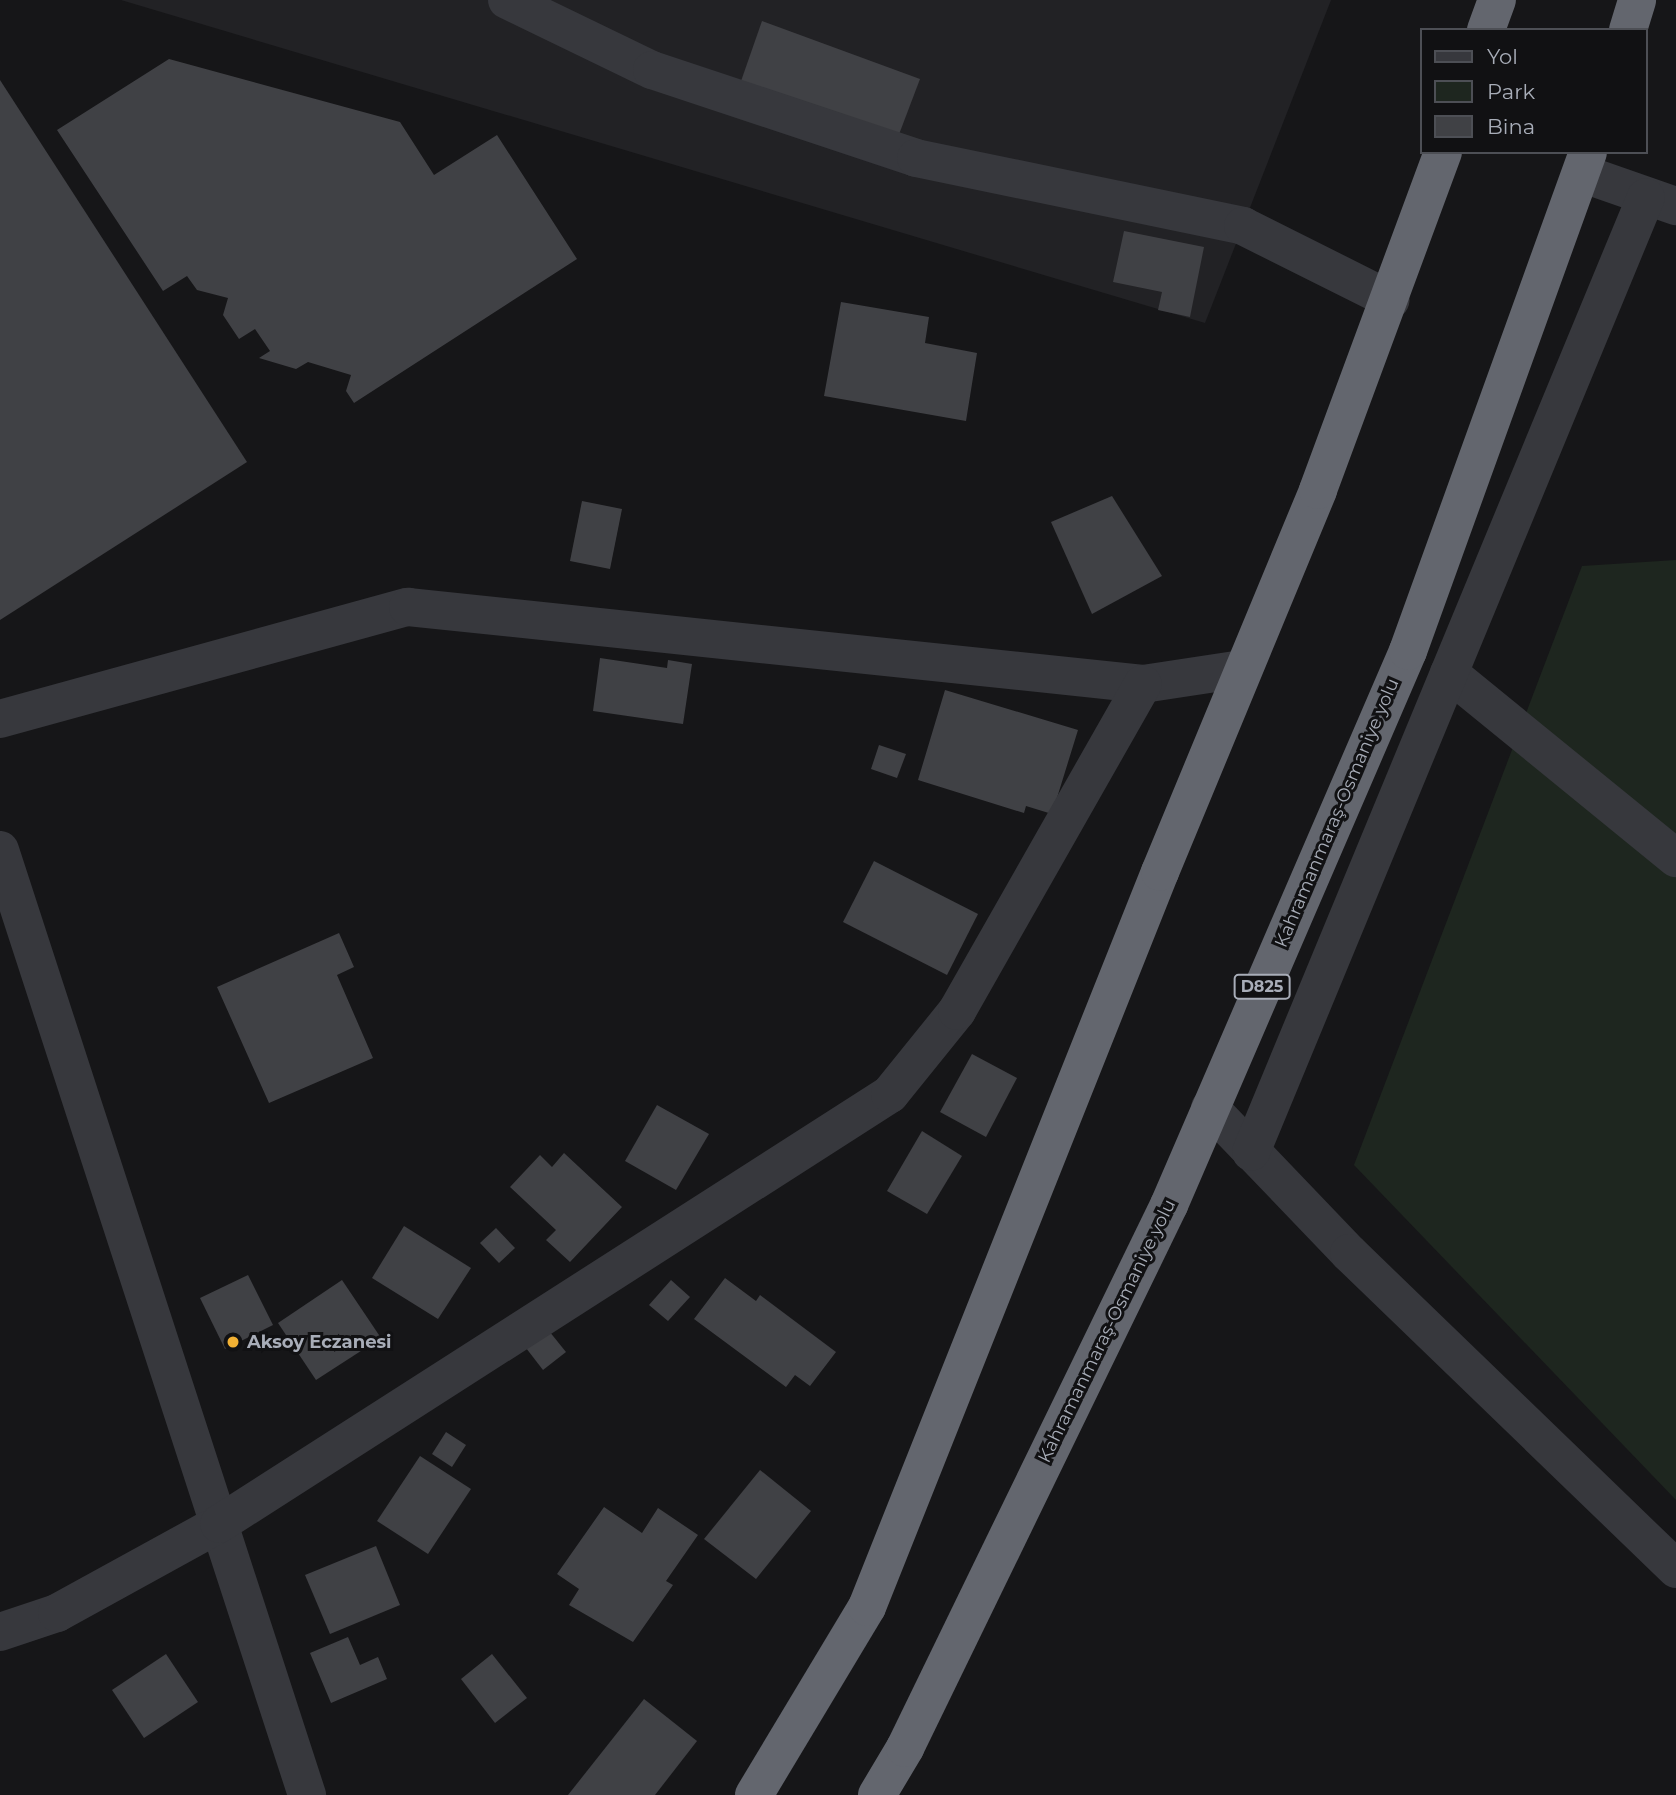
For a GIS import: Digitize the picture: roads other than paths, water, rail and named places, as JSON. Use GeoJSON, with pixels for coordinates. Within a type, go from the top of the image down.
{"type":"FeatureCollection","features":[{"type":"Feature","properties":{"kind":"highway"},"geometry":{"type":"LineString","coordinates":[[1487,28],[1497,0]]}},
{"type":"Feature","properties":{"kind":"highway"},"geometry":{"type":"LineString","coordinates":[[1629,28],[1637,0]]}},
{"type":"Feature","properties":{"kind":"highway"},"geometry":{"type":"LineString","coordinates":[[754,1795],[867,1607],[1242,669],[1318,490],[1391,300],[1442,154]]}},
{"type":"Feature","properties":{"kind":"highway","name":"Kahramanmaraş-Osmaniye yolu"},"geometry":{"type":"LineString","coordinates":[[877,1795],[905,1748],[1169,1205],[1408,651],[1584,163]]}},
{"type":"Feature","properties":{"kind":"street"},"geometry":{"type":"LineString","coordinates":[[507,0],[652,70],[916,158],[1243,226],[1391,300]]}},
{"type":"Feature","properties":{"kind":"street"},"geometry":{"type":"LineString","coordinates":[[1251,1152],[1449,673],[1661,201],[1584,163]]}},
{"type":"Feature","properties":{"kind":"street"},"geometry":{"type":"LineString","coordinates":[[0,719],[408,607],[1143,684],[1242,669]]}},
{"type":"Feature","properties":{"kind":"street"},"geometry":{"type":"LineString","coordinates":[[1449,673],[1676,858]]}},
{"type":"Feature","properties":{"kind":"street"},"geometry":{"type":"LineString","coordinates":[[0,1632],[57,1613],[219,1524],[890,1094],[957,1011],[1143,684]]}},
{"type":"Feature","properties":{"kind":"street"},"geometry":{"type":"LineString","coordinates":[[1,860],[307,1795]]}},
{"type":"Feature","properties":{"kind":"street"},"geometry":{"type":"LineString","coordinates":[[1210,1108],[1349,1253],[1676,1569]]}},
{"type":"Feature","properties":{"kind":"place","name":"Aksoy Eczanesi"},"geometry":{"type":"Point","coordinates":[233,1342]}}]}
